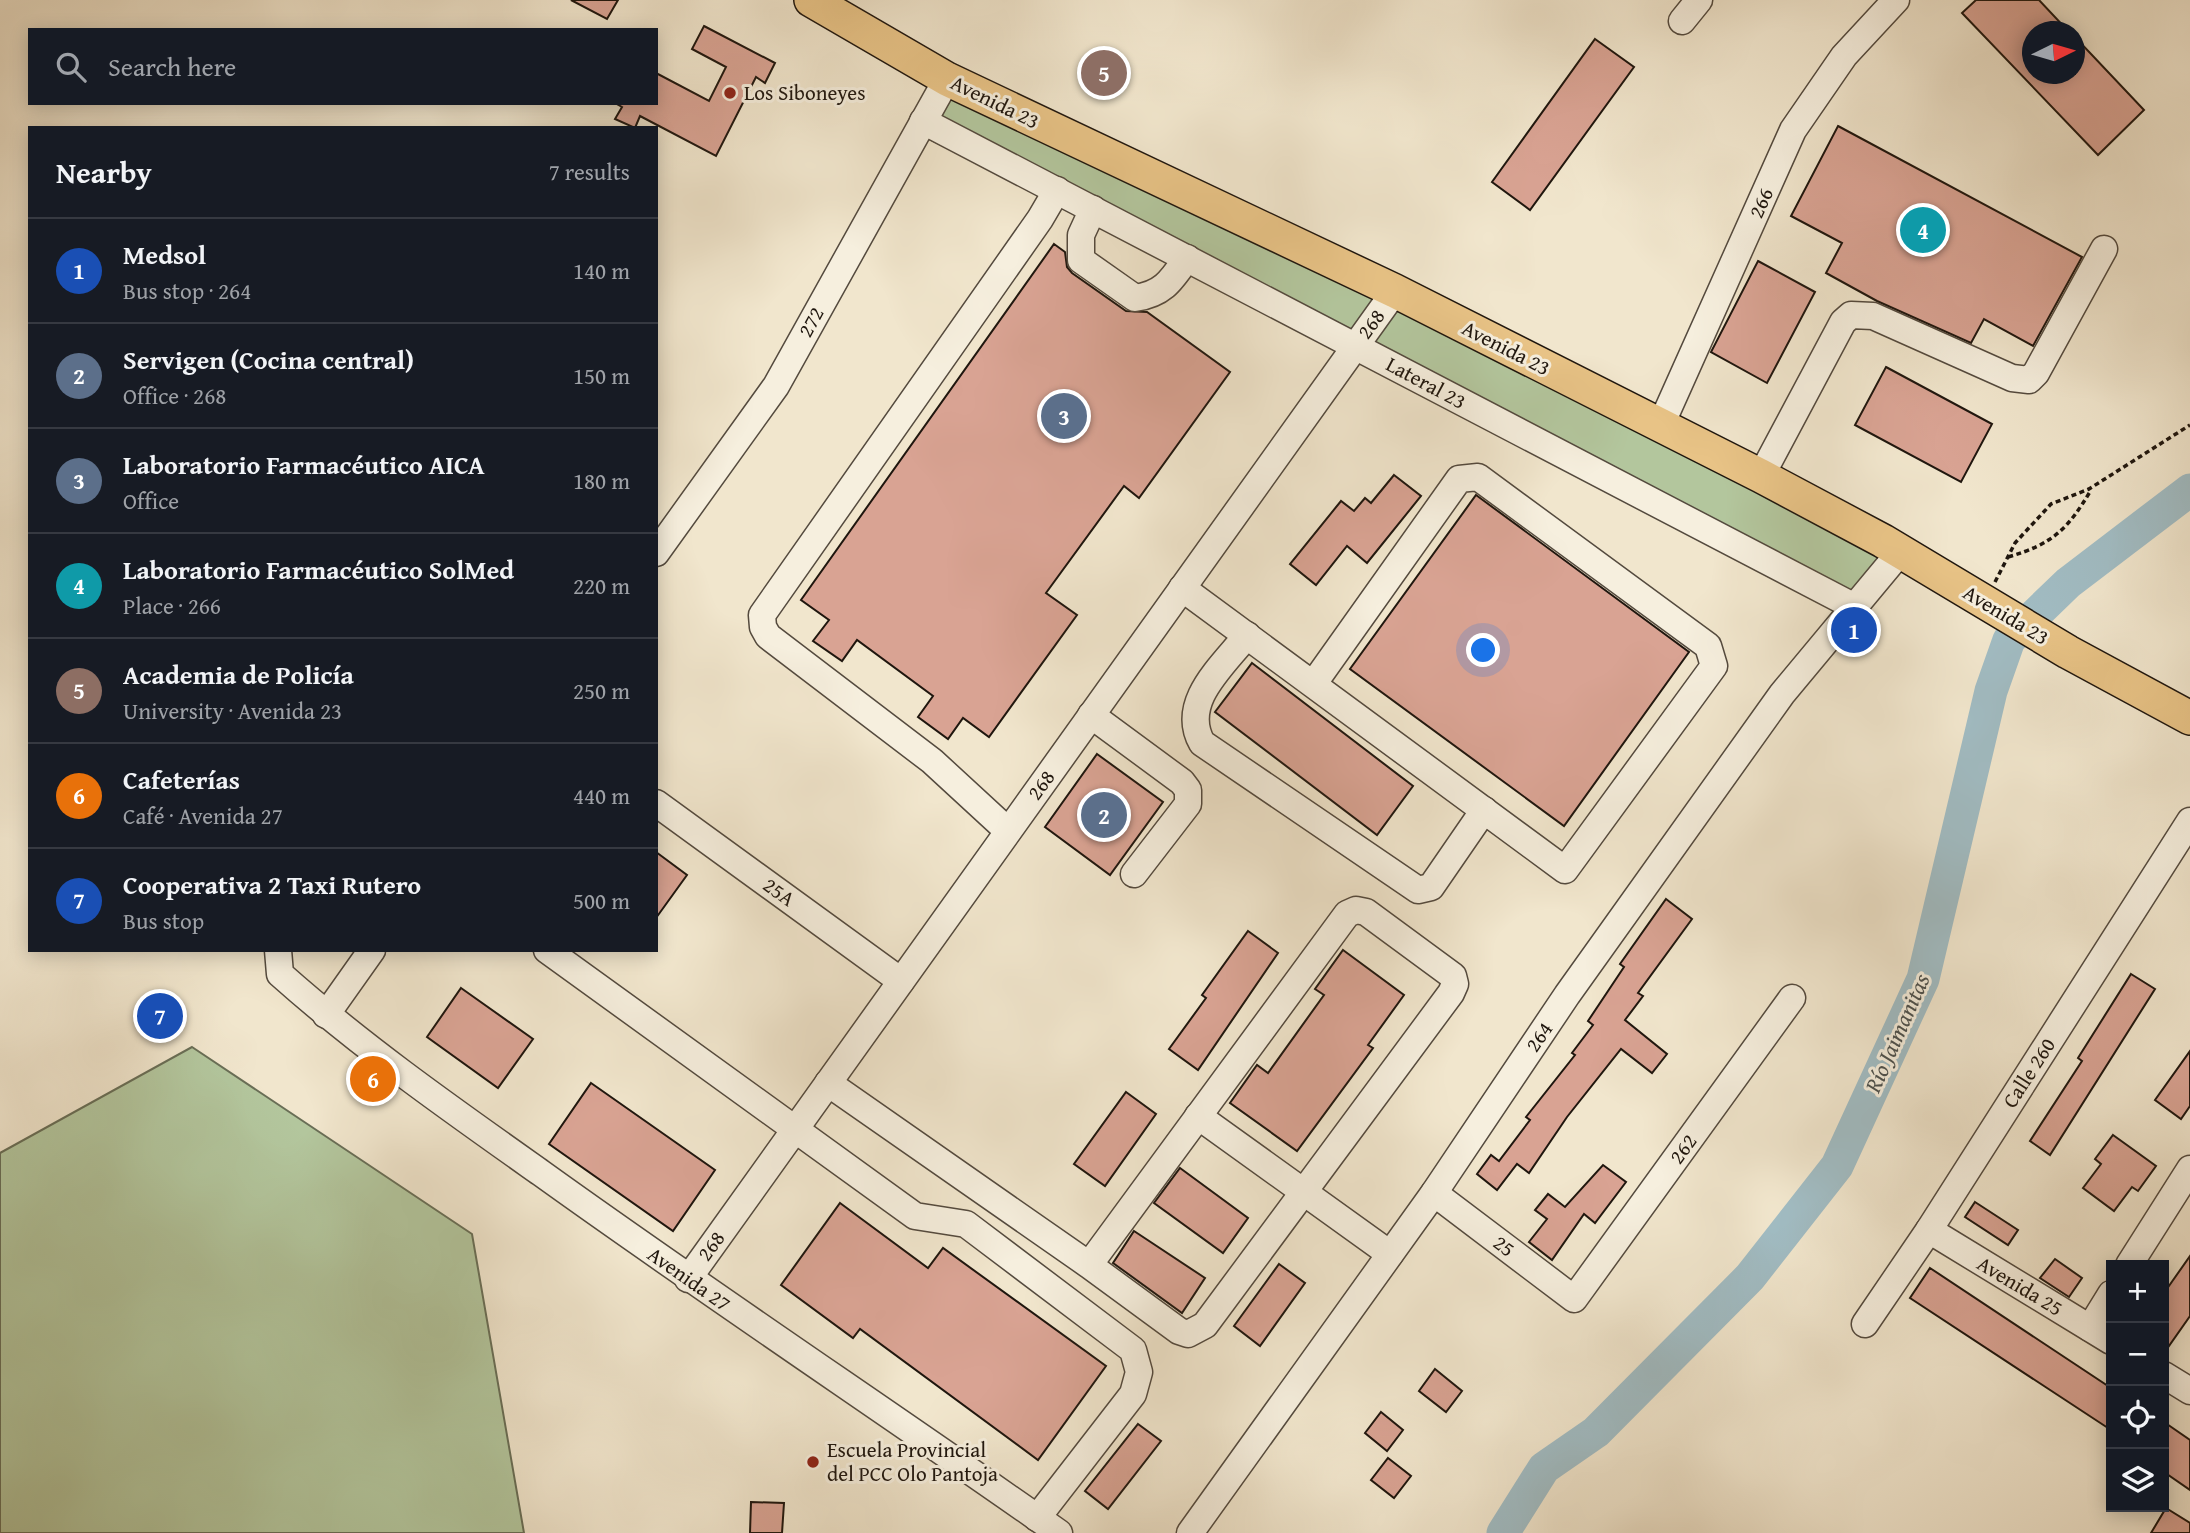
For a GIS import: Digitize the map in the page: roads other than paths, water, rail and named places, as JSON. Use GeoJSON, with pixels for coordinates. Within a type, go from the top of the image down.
{"type":"FeatureCollection","features":[{"type":"Feature","properties":{"kind":"main road","name":"Avenida 23"},"geometry":{"type":"LineString","coordinates":[[811,0],[947,79],[1395,291],[1761,476],[1901,551],[2068,652],[2190,718]]}},
{"type":"Feature","properties":{"kind":"street"},"geometry":{"type":"LineString","coordinates":[[1682,21],[1699,0]]}},
{"type":"Feature","properties":{"kind":"street","name":"266"},"geometry":{"type":"LineString","coordinates":[[1660,427],[1793,130],[1844,56],[1896,0]]}},
{"type":"Feature","properties":{"kind":"street","name":"272"},"geometry":{"type":"LineString","coordinates":[[658,550],[776,386],[947,79]]}},
{"type":"Feature","properties":{"kind":"street","name":"Lateral 23"},"geometry":{"type":"LineString","coordinates":[[923,121],[1853,606]]}},
{"type":"Feature","properties":{"kind":"street"},"geometry":{"type":"LineString","coordinates":[[1008,831],[932,761],[768,636],[763,627],[762,615],[1040,219],[1057,190]]}},
{"type":"Feature","properties":{"kind":"street"},"geometry":{"type":"LineString","coordinates":[[1093,209],[1081,235],[1081,260],[1135,298],[1153,295],[1166,288],[1187,258]]}},
{"type":"Feature","properties":{"kind":"street"},"geometry":{"type":"LineString","coordinates":[[1761,476],[1843,322],[1851,315],[1873,316],[2012,378],[2029,380],[2036,373],[2104,249]]}},
{"type":"Feature","properties":{"kind":"street","name":"268"},"geometry":{"type":"LineString","coordinates":[[688,1279],[1395,291]]}},
{"type":"Feature","properties":{"kind":"street"},"geometry":{"type":"LineString","coordinates":[[1182,588],[1565,870],[1713,666],[1708,646],[1478,477],[1460,479],[1314,683]]}},
{"type":"Feature","properties":{"kind":"street","name":"264"},"geometry":{"type":"LineString","coordinates":[[1189,1533],[1434,1193],[1567,995],[1758,727],[1853,606],[1901,551]]}},
{"type":"Feature","properties":{"kind":"street"},"geometry":{"type":"LineString","coordinates":[[1247,635],[1202,693],[1193,713],[1195,730],[1202,743],[1413,889],[1431,887],[1484,810]]}},
{"type":"Feature","properties":{"kind":"street"},"geometry":{"type":"LineString","coordinates":[[1091,715],[1182,782],[1188,790],[1188,804],[1134,874]]}},
{"type":"Feature","properties":{"kind":"street","name":"25A"},"geometry":{"type":"LineString","coordinates":[[658,804],[901,981]]}},
{"type":"Feature","properties":{"kind":"street","name":"Calle 260"},"geometry":{"type":"LineString","coordinates":[[1865,1324],[1929,1230],[2190,821]]}},
{"type":"Feature","properties":{"kind":"street"},"geometry":{"type":"LineString","coordinates":[[828,1083],[1179,1331],[1194,1332],[1205,1325],[1451,993],[1454,980],[1448,971],[1366,912],[1356,910],[1347,914],[1089,1265]]}},
{"type":"Feature","properties":{"kind":"street","name":"Avenida 27"},"geometry":{"type":"LineString","coordinates":[[278,952],[280,974],[326,1015],[398,1071],[688,1279],[1048,1525]]}},
{"type":"Feature","properties":{"kind":"street"},"geometry":{"type":"LineString","coordinates":[[326,1015],[371,952]]}},
{"type":"Feature","properties":{"kind":"street"},"geometry":{"type":"LineString","coordinates":[[550,952],[915,1216],[966,1224],[1133,1350],[1139,1372],[1133,1394],[1048,1525]]}},
{"type":"Feature","properties":{"kind":"street","name":"262"},"geometry":{"type":"LineString","coordinates":[[1574,1299],[1792,998]]}},
{"type":"Feature","properties":{"kind":"street"},"geometry":{"type":"LineString","coordinates":[[1198,1115],[1390,1254]]}},
{"type":"Feature","properties":{"kind":"street"},"geometry":{"type":"LineString","coordinates":[[2132,1260],[2190,1169]]}},
{"type":"Feature","properties":{"kind":"street","name":"25"},"geometry":{"type":"LineString","coordinates":[[1434,1193],[1574,1299]]}},
{"type":"Feature","properties":{"kind":"street","name":"Avenida 25"},"geometry":{"type":"LineString","coordinates":[[1929,1230],[2101,1334]]}},
{"type":"Feature","properties":{"kind":"street"},"geometry":{"type":"LineString","coordinates":[[2101,1334],[2106,1314]]}},
{"type":"Feature","properties":{"kind":"street"},"geometry":{"type":"LineString","coordinates":[[2169,1378],[2190,1391]]}},
{"type":"Feature","properties":{"kind":"waterway","name":"Río Jaimanitas"},"geometry":{"type":"LineString","coordinates":[[1503,1533],[1544,1468],[1596,1432],[1750,1277],[1837,1166],[1923,979],[1991,691],[2009,640],[2068,583],[2190,490]]}},
{"type":"Feature","properties":{"kind":"place","name":"Academia de Policía"},"geometry":{"type":"Point","coordinates":[1104,73]}},
{"type":"Feature","properties":{"kind":"place","name":"Los Siboneyes"},"geometry":{"type":"Point","coordinates":[730,93]}},
{"type":"Feature","properties":{"kind":"place","name":"Laboratorio Farmacéutico SolMed"},"geometry":{"type":"Point","coordinates":[1923,230]}},
{"type":"Feature","properties":{"kind":"place","name":"Laboratorio Farmacéutico AICA"},"geometry":{"type":"Point","coordinates":[1064,416]}},
{"type":"Feature","properties":{"kind":"place","name":"Medsol"},"geometry":{"type":"Point","coordinates":[1854,630]}},
{"type":"Feature","properties":{"kind":"place","name":"Servigen (Cocina central)"},"geometry":{"type":"Point","coordinates":[1104,815]}},
{"type":"Feature","properties":{"kind":"place","name":"Cooperativa 2 Taxi Rutero"},"geometry":{"type":"Point","coordinates":[160,1016]}},
{"type":"Feature","properties":{"kind":"place","name":"Cafeterías"},"geometry":{"type":"Point","coordinates":[373,1079]}},
{"type":"Feature","properties":{"kind":"place","name":"Escuela Provincial del PCC Olo Pantoja"},"geometry":{"type":"Point","coordinates":[813,1462]}}]}
